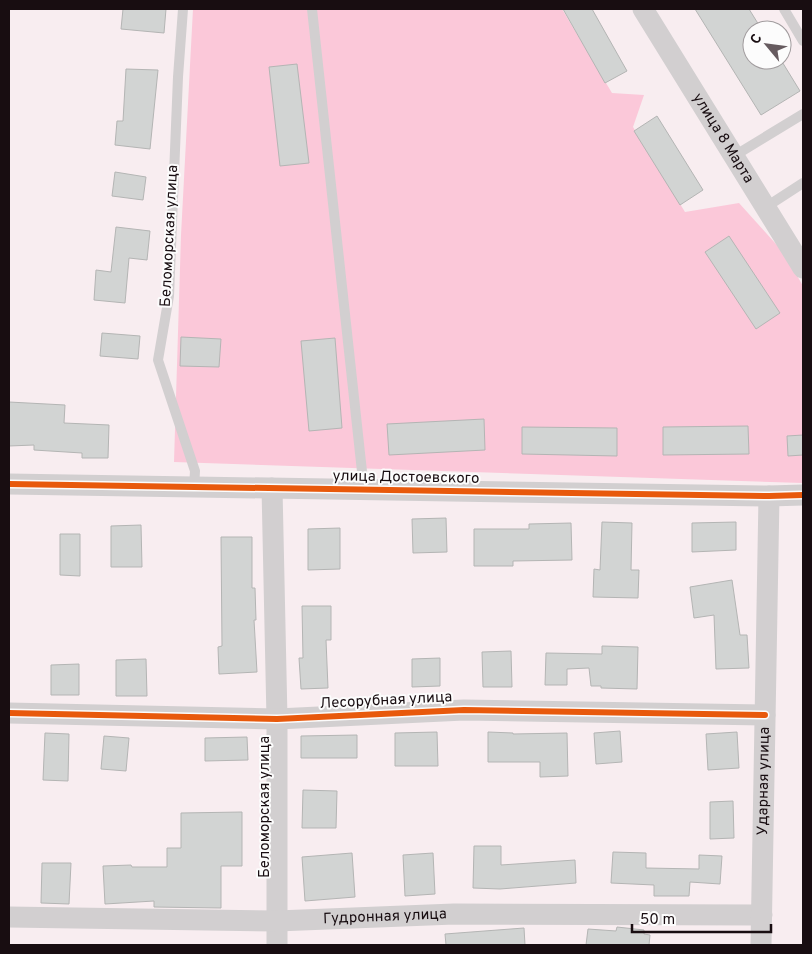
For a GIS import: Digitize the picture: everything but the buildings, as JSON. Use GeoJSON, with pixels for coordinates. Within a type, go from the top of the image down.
{"type":"FeatureCollection","features":[{"type":"Feature","properties":{"kind":"street","name":"улица 8 Марта"},"geometry":{"type":"LineString","coordinates":[[643,9],[803,268]]}},
{"type":"Feature","properties":{"kind":"street","name":"улица Достоевского"},"geometry":{"type":"LineString","coordinates":[[9,484],[803,495]]}},
{"type":"Feature","properties":{"kind":"street","name":"Беломорская улица"},"geometry":{"type":"LineString","coordinates":[[272,488],[278,719],[277,945]]}},
{"type":"Feature","properties":{"kind":"street","name":"Ударная улица"},"geometry":{"type":"LineString","coordinates":[[761,945],[768,496]]}},
{"type":"Feature","properties":{"kind":"street","name":"Лесорубная улица"},"geometry":{"type":"LineString","coordinates":[[9,714],[278,719],[464,710],[765,715]]}},
{"type":"Feature","properties":{"kind":"street","name":"Гудронная улица"},"geometry":{"type":"LineString","coordinates":[[9,916],[277,921],[454,914],[762,915]]}},
{"type":"Feature","properties":{"kind":"lane","name":"Беломорская улица"},"geometry":{"type":"LineString","coordinates":[[183,9],[178,77],[169,296],[158,360],[195,471],[194,487]]}},
{"type":"Feature","properties":{"kind":"lane"},"geometry":{"type":"LineString","coordinates":[[312,9],[364,490]]}},
{"type":"Feature","properties":{"kind":"lane"},"geometry":{"type":"LineString","coordinates":[[784,9],[803,40]]}},
{"type":"Feature","properties":{"kind":"lane"},"geometry":{"type":"LineString","coordinates":[[734,156],[803,114]]}},
{"type":"Feature","properties":{"kind":"lane"},"geometry":{"type":"LineString","coordinates":[[766,208],[803,183]]}},
{"type":"Feature","properties":{"kind":"shaded area"},"geometry":{"type":"Polygon","coordinates":[[[193,9],[562,9],[612,93],[644,95],[633,127],[685,212],[739,203],[784,253],[803,286],[803,483],[174,462],[181,235],[193,9]]]}},
{"type":"Feature","properties":{"kind":"cycle path"},"geometry":{"type":"LineString","coordinates":[[9,484],[803,495]]}},
{"type":"Feature","properties":{"kind":"cycle path"},"geometry":{"type":"LineString","coordinates":[[9,713],[277,719],[464,710],[765,715]]}}]}
